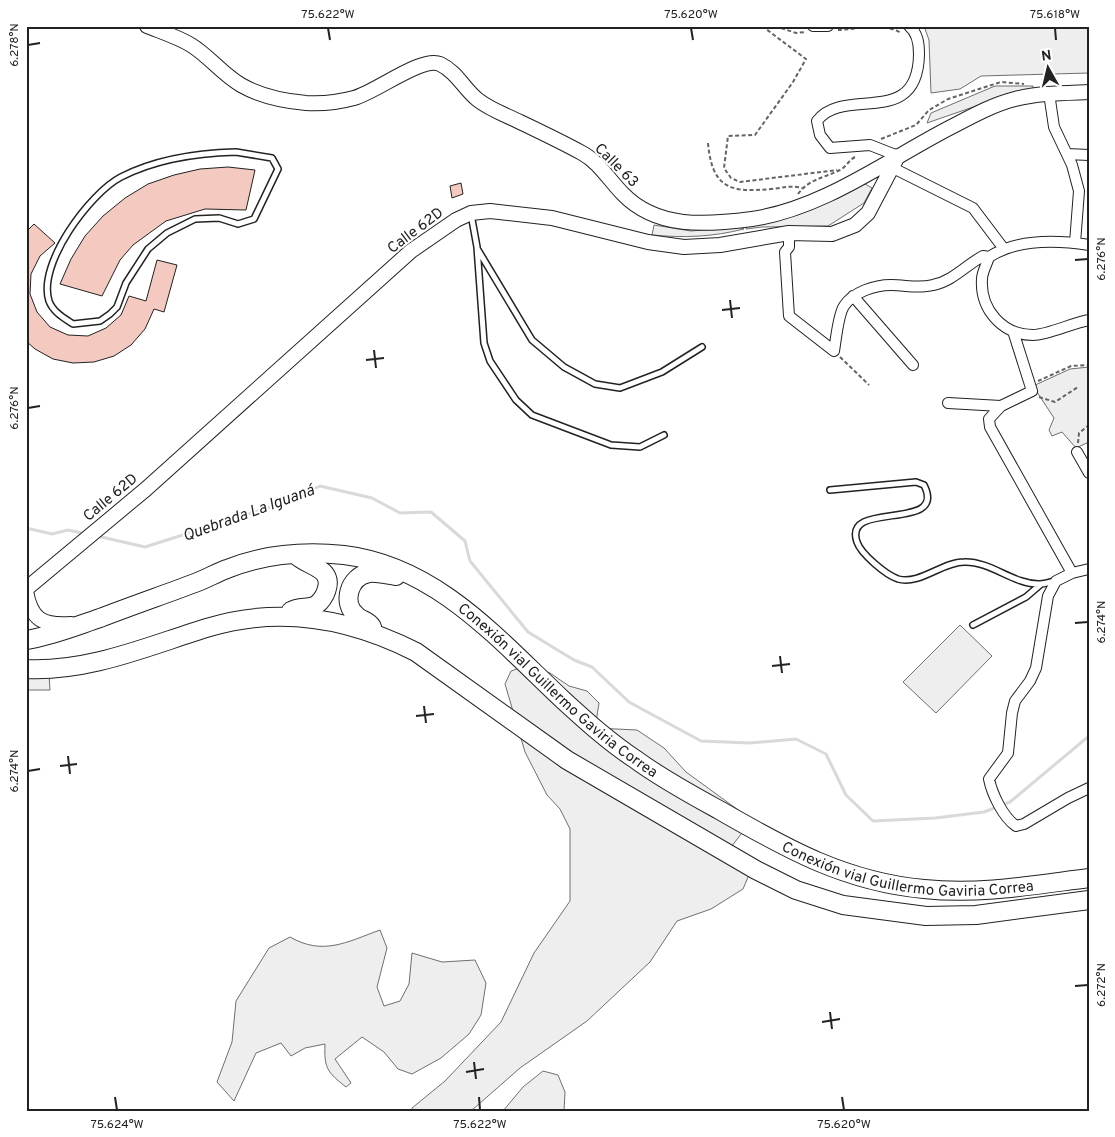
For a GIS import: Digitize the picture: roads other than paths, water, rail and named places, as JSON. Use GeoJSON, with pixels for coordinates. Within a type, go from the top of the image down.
{"type":"FeatureCollection","features":[{"type":"Feature","properties":{"kind":"highway","name":"Conexión vial Guillermo Gaviria Correa"},"geometry":{"type":"LineString","coordinates":[[26,640],[43,637],[87,622],[197,582],[228,568],[260,559],[295,554],[347,556],[386,565],[419,578],[454,599],[567,703],[636,760],[764,836],[806,858],[868,880],[903,887],[944,891],[1002,890],[1089,878]]}},
{"type":"Feature","properties":{"kind":"highway"},"geometry":{"type":"LineString","coordinates":[[282,616],[296,608],[314,606],[322,599],[326,591],[327,582],[320,569],[313,564],[302,562],[295,554]]}},
{"type":"Feature","properties":{"kind":"highway"},"geometry":{"type":"LineString","coordinates":[[376,633],[370,622],[356,616],[348,602],[350,586],[355,580],[368,573],[419,578]]}},
{"type":"Feature","properties":{"kind":"highway","name":"Conexión vial Guillermo Gaviria Correa"},"geometry":{"type":"LineString","coordinates":[[26,669],[50,670],[79,666],[175,640],[210,627],[245,620],[282,616],[314,618],[346,624],[376,633],[416,652],[567,760],[756,870],[796,890],[843,905],[875,911],[926,916],[976,915],[1089,900]]}},
{"type":"Feature","properties":{"kind":"main road","name":"Calle 63"},"geometry":{"type":"LineString","coordinates":[[147,26],[189,44],[240,84],[263,95],[308,103],[353,98],[379,88],[416,66],[437,62],[449,70],[477,99],[495,111],[590,158],[626,197],[638,207],[655,216],[682,223],[750,219],[791,209],[832,193],[894,162],[915,145],[998,104],[1049,93],[1089,92]]}},
{"type":"Feature","properties":{"kind":"main road","name":"Calle 62D"},"geometry":{"type":"LineString","coordinates":[[87,622],[55,625],[43,622],[33,613],[28,588],[146,489],[411,251],[437,232],[471,213],[490,211],[532,214],[673,246],[707,246],[789,233],[832,234],[855,225],[872,207],[894,162]]}},
{"type":"Feature","properties":{"kind":"street"},"geometry":{"type":"LineString","coordinates":[[909,26],[918,38],[919,61],[916,74],[906,92],[890,100],[839,108],[822,114],[817,121],[820,135],[830,148],[870,145],[894,162],[973,208],[1004,249]]}},
{"type":"Feature","properties":{"kind":"street"},"geometry":{"type":"LineString","coordinates":[[1049,93],[1054,127],[1067,154],[1077,182],[1080,199],[1075,243]]}},
{"type":"Feature","properties":{"kind":"street"},"geometry":{"type":"LineString","coordinates":[[1067,154],[1089,155]]}},
{"type":"Feature","properties":{"kind":"street"},"geometry":{"type":"LineString","coordinates":[[789,233],[789,247],[785,252],[789,316],[834,351],[843,307],[853,296],[871,287],[891,285],[917,288],[935,285],[956,276],[982,256],[989,257],[1004,249],[1032,244],[1075,243],[1089,245]]}},
{"type":"Feature","properties":{"kind":"street"},"geometry":{"type":"LineString","coordinates":[[989,257],[982,277],[982,293],[985,305],[1000,324],[1013,331],[1033,335],[1089,320]]}},
{"type":"Feature","properties":{"kind":"street"},"geometry":{"type":"LineString","coordinates":[[853,296],[913,365]]}},
{"type":"Feature","properties":{"kind":"street"},"geometry":{"type":"LineString","coordinates":[[1013,331],[1031,388],[1002,406],[989,419],[990,427],[1072,573]]}},
{"type":"Feature","properties":{"kind":"street"},"geometry":{"type":"LineString","coordinates":[[948,403],[1002,406]]}},
{"type":"Feature","properties":{"kind":"street"},"geometry":{"type":"LineString","coordinates":[[1077,452],[1089,473]]}},
{"type":"Feature","properties":{"kind":"street"},"geometry":{"type":"LineString","coordinates":[[1089,569],[1072,573],[1056,581],[1045,604],[1036,668],[1030,681],[1015,701],[1008,753],[989,779],[990,789],[1010,822],[1016,826],[1024,824],[1089,788]]}},
{"type":"Feature","properties":{"kind":"lane"},"geometry":{"type":"LineString","coordinates":[[1070,92],[1089,99]]}},
{"type":"Feature","properties":{"kind":"lane"},"geometry":{"type":"LineString","coordinates":[[236,152],[272,158],[278,169],[259,214],[254,218],[238,224],[219,218],[195,219],[159,239],[148,249],[126,282],[117,307],[100,320],[73,324],[61,317],[49,302],[48,275],[56,255],[80,215],[104,188],[134,171],[180,157],[207,153],[236,152]]}},
{"type":"Feature","properties":{"kind":"lane"},"geometry":{"type":"LineString","coordinates":[[471,213],[477,247],[484,343],[490,360],[516,400],[532,415],[611,446],[640,446],[664,435]]}},
{"type":"Feature","properties":{"kind":"lane"},"geometry":{"type":"LineString","coordinates":[[477,247],[532,340],[564,367],[595,384],[620,388],[662,372],[702,347]]}},
{"type":"Feature","properties":{"kind":"lane"},"geometry":{"type":"LineString","coordinates":[[830,490],[916,482],[924,486],[930,496],[928,504],[922,510],[872,519],[861,523],[856,533],[857,543],[885,574],[900,580],[914,578],[950,564],[965,562],[994,568],[1020,580],[1040,584],[1056,581]]}},
{"type":"Feature","properties":{"kind":"lane"},"geometry":{"type":"LineString","coordinates":[[972,625],[1026,597],[1040,584]]}},
{"type":"Feature","properties":{"kind":"waterway","name":"Quebrada La Iguaná"},"geometry":{"type":"LineString","coordinates":[[97,536],[145,547],[283,503],[320,486],[372,498],[400,513],[431,512],[465,541],[470,561],[528,632],[574,660],[592,667],[629,702],[701,741],[750,743],[796,739],[826,754],[846,795],[873,821],[935,818],[984,812],[1010,802],[1089,736]]}},
{"type":"Feature","properties":{"kind":"waterway","name":"Quebrada La Iguaná"},"geometry":{"type":"LineString","coordinates":[[26,528],[52,534],[68,530],[86,534]]}}]}
